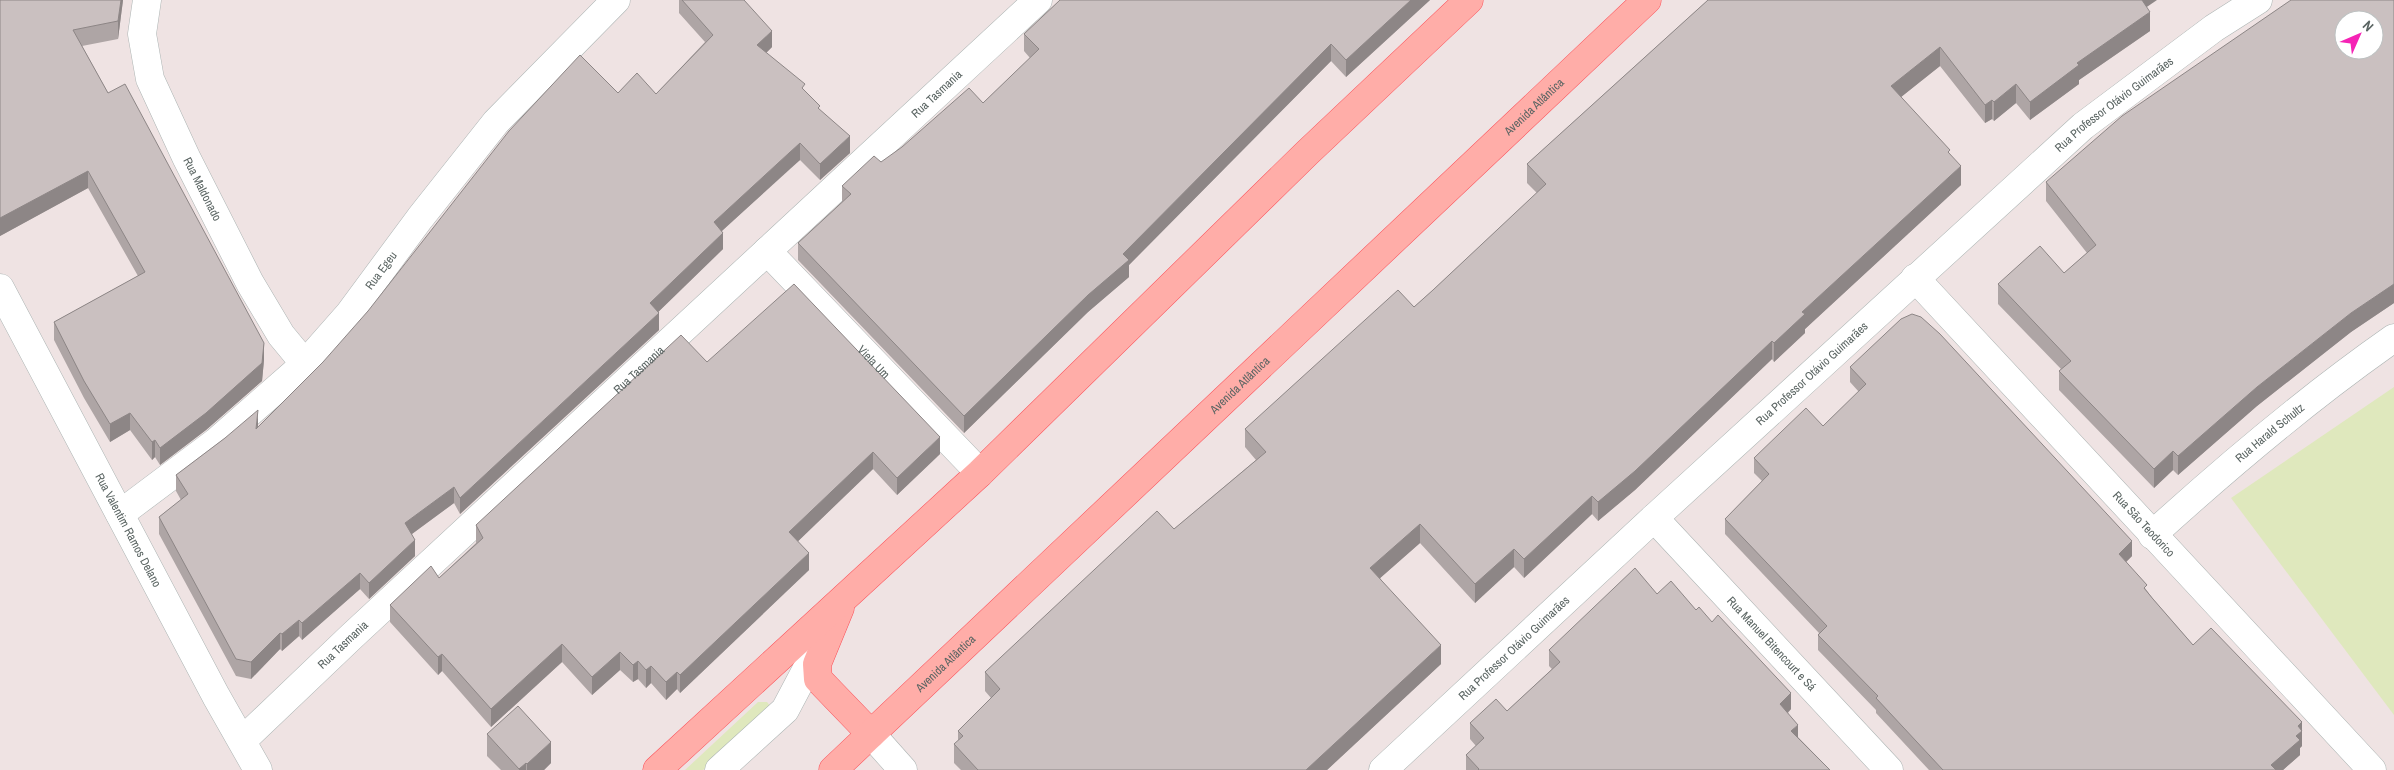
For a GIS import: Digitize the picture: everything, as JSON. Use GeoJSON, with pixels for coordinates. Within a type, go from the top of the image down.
{"type":"FeatureCollection","features":[{"type":"Feature","properties":{"kind":"main road"},"geometry":{"type":"LineString","coordinates":[[657,770],[980,472],[1300,160],[1469,0]]}},
{"type":"Feature","properties":{"kind":"main road","name":"Avenida Atlântica"},"geometry":{"type":"LineString","coordinates":[[833,770],[1647,0]]}},
{"type":"Feature","properties":{"kind":"main road"},"geometry":{"type":"LineString","coordinates":[[845,597],[823,645],[817,664],[818,679],[870,734]]}},
{"type":"Feature","properties":{"kind":"street","name":"Rua Maldonado"},"geometry":{"type":"LineString","coordinates":[[147,0],[142,34],[150,79],[186,157],[250,283],[281,335],[305,364]]}},
{"type":"Feature","properties":{"kind":"street","name":"Rua Egeu"},"geometry":{"type":"LineString","coordinates":[[120,514],[216,442],[305,364],[349,314],[420,218],[496,122],[616,0]]}},
{"type":"Feature","properties":{"kind":"street","name":"Rua Tasmania"},"geometry":{"type":"LineString","coordinates":[[243,740],[352,636],[1038,0]]}},
{"type":"Feature","properties":{"kind":"street","name":"Rua Professor Otávio Guimarães"},"geometry":{"type":"LineString","coordinates":[[1396,766],[1654,518],[2082,126],[2214,28],[2258,0]]}},
{"type":"Feature","properties":{"kind":"street","name":"Viela Um"},"geometry":{"type":"LineString","coordinates":[[768,251],[980,472]]}},
{"type":"Feature","properties":{"kind":"street","name":"Rua São Teodorico"},"geometry":{"type":"LineString","coordinates":[[1915,278],[2372,770]]}},
{"type":"Feature","properties":{"kind":"street","name":"Rua Valentim Ramos Delano"},"geometry":{"type":"LineString","coordinates":[[0,288],[216,696],[243,740],[258,770]]}},
{"type":"Feature","properties":{"kind":"street","name":"Rua Harald Schultz"},"geometry":{"type":"LineString","coordinates":[[2152,535],[2226,468],[2351,368],[2394,338]]}},
{"type":"Feature","properties":{"kind":"street","name":"Rua Manuel Bitencourt e Sá"},"geometry":{"type":"LineString","coordinates":[[1654,518],[1889,770]]}},
{"type":"Feature","properties":{"kind":"street"},"geometry":{"type":"LineString","coordinates":[[719,770],[785,710],[845,597]]}},
{"type":"Feature","properties":{"kind":"street"},"geometry":{"type":"LineString","coordinates":[[870,734],[903,770]]}},
{"type":"Feature","properties":{"kind":"green space"},"geometry":{"type":"Polygon","coordinates":[[[2394,387],[2394,715],[2231,498],[2394,387]]]}},
{"type":"Feature","properties":{"kind":"green space"},"geometry":{"type":"Polygon","coordinates":[[[758,702],[767,702],[771,707],[771,714],[703,770],[685,770],[758,702]]]}},
{"type":"Feature","properties":{"kind":"building"},"geometry":{"type":"Polygon","coordinates":[[[0,0],[121,0],[118,21],[73,30],[108,93],[125,84],[264,343],[262,363],[206,413],[160,448],[155,440],[152,442],[130,413],[110,424],[84,381],[54,322],[145,272],[88,171],[0,218],[0,0]]]}},
{"type":"Feature","properties":{"kind":"building"},"geometry":{"type":"Polygon","coordinates":[[[682,0],[744,0],[772,31],[757,45],[805,84],[802,88],[820,106],[818,108],[850,136],[820,164],[800,143],[714,222],[723,233],[650,303],[659,313],[460,498],[454,487],[405,523],[415,540],[369,583],[360,573],[302,623],[299,620],[282,634],[280,633],[251,662],[236,659],[159,517],[188,494],[176,475],[258,410],[256,429],[323,362],[368,311],[509,131],[580,55],[618,93],[637,73],[656,94],[713,35],[682,0]]]}},
{"type":"Feature","properties":{"kind":"building"},"geometry":{"type":"Polygon","coordinates":[[[1060,0],[1411,0],[1346,60],[1331,44],[1123,254],[1129,260],[1088,295],[964,416],[798,243],[851,194],[842,186],[874,156],[881,162],[902,147],[969,88],[983,103],[1039,49],[1024,34],[1060,0]]]}},
{"type":"Feature","properties":{"kind":"building"},"geometry":{"type":"Polygon","coordinates":[[[1708,0],[2142,0],[2150,12],[2077,63],[2079,65],[2030,102],[2016,84],[1994,102],[1992,100],[1985,105],[1940,47],[1891,86],[1950,150],[1948,152],[1961,166],[1802,312],[1805,314],[1774,343],[1772,341],[1635,471],[1598,502],[1592,496],[1524,559],[1514,549],[1475,584],[1420,524],[1370,568],[1441,645],[1306,770],[978,770],[954,744],[963,736],[958,731],[1000,689],[985,672],[1157,511],[1174,529],[1266,452],[1245,429],[1398,290],[1414,307],[1433,290],[1546,184],[1527,164],[1708,0]]]}},
{"type":"Feature","properties":{"kind":"building"},"geometry":{"type":"Polygon","coordinates":[[[2291,0],[2394,0],[2394,284],[2351,313],[2257,387],[2178,456],[2173,451],[2154,469],[2059,371],[2071,361],[1998,284],[2040,246],[2064,273],[2096,245],[2046,182],[2122,116],[2291,0]]]}},
{"type":"Feature","properties":{"kind":"building"},"geometry":{"type":"Polygon","coordinates":[[[794,284],[940,437],[897,478],[873,452],[789,532],[809,553],[680,675],[677,672],[666,682],[651,666],[646,670],[638,661],[633,665],[620,652],[592,677],[562,644],[491,709],[442,654],[438,657],[390,605],[431,566],[439,578],[483,538],[476,525],[681,335],[707,362],[794,284]]]}},
{"type":"Feature","properties":{"kind":"building"},"geometry":{"type":"Polygon","coordinates":[[[1912,314],[1921,317],[1940,334],[2132,541],[2119,554],[2147,585],[2144,588],[2193,645],[2211,628],[2302,722],[2298,726],[2302,731],[2296,736],[2300,740],[2271,765],[2276,770],[1943,770],[1876,698],[1878,696],[1818,635],[1827,626],[1725,519],[1769,474],[1754,458],[1806,408],[1823,426],[1866,384],[1850,367],[1901,319],[1912,314]]]}},
{"type":"Feature","properties":{"kind":"building"},"geometry":{"type":"Polygon","coordinates":[[[1635,568],[1657,594],[1671,581],[1696,610],[1699,607],[1712,622],[1718,615],[1791,693],[1780,704],[1798,725],[1791,731],[1830,770],[1478,770],[1466,755],[1484,738],[1470,723],[1496,699],[1507,711],[1560,662],[1549,650],[1635,568]]]}},
{"type":"Feature","properties":{"kind":"building"},"geometry":{"type":"Polygon","coordinates":[[[518,706],[551,742],[519,769],[487,734],[518,706]]]}}]}
